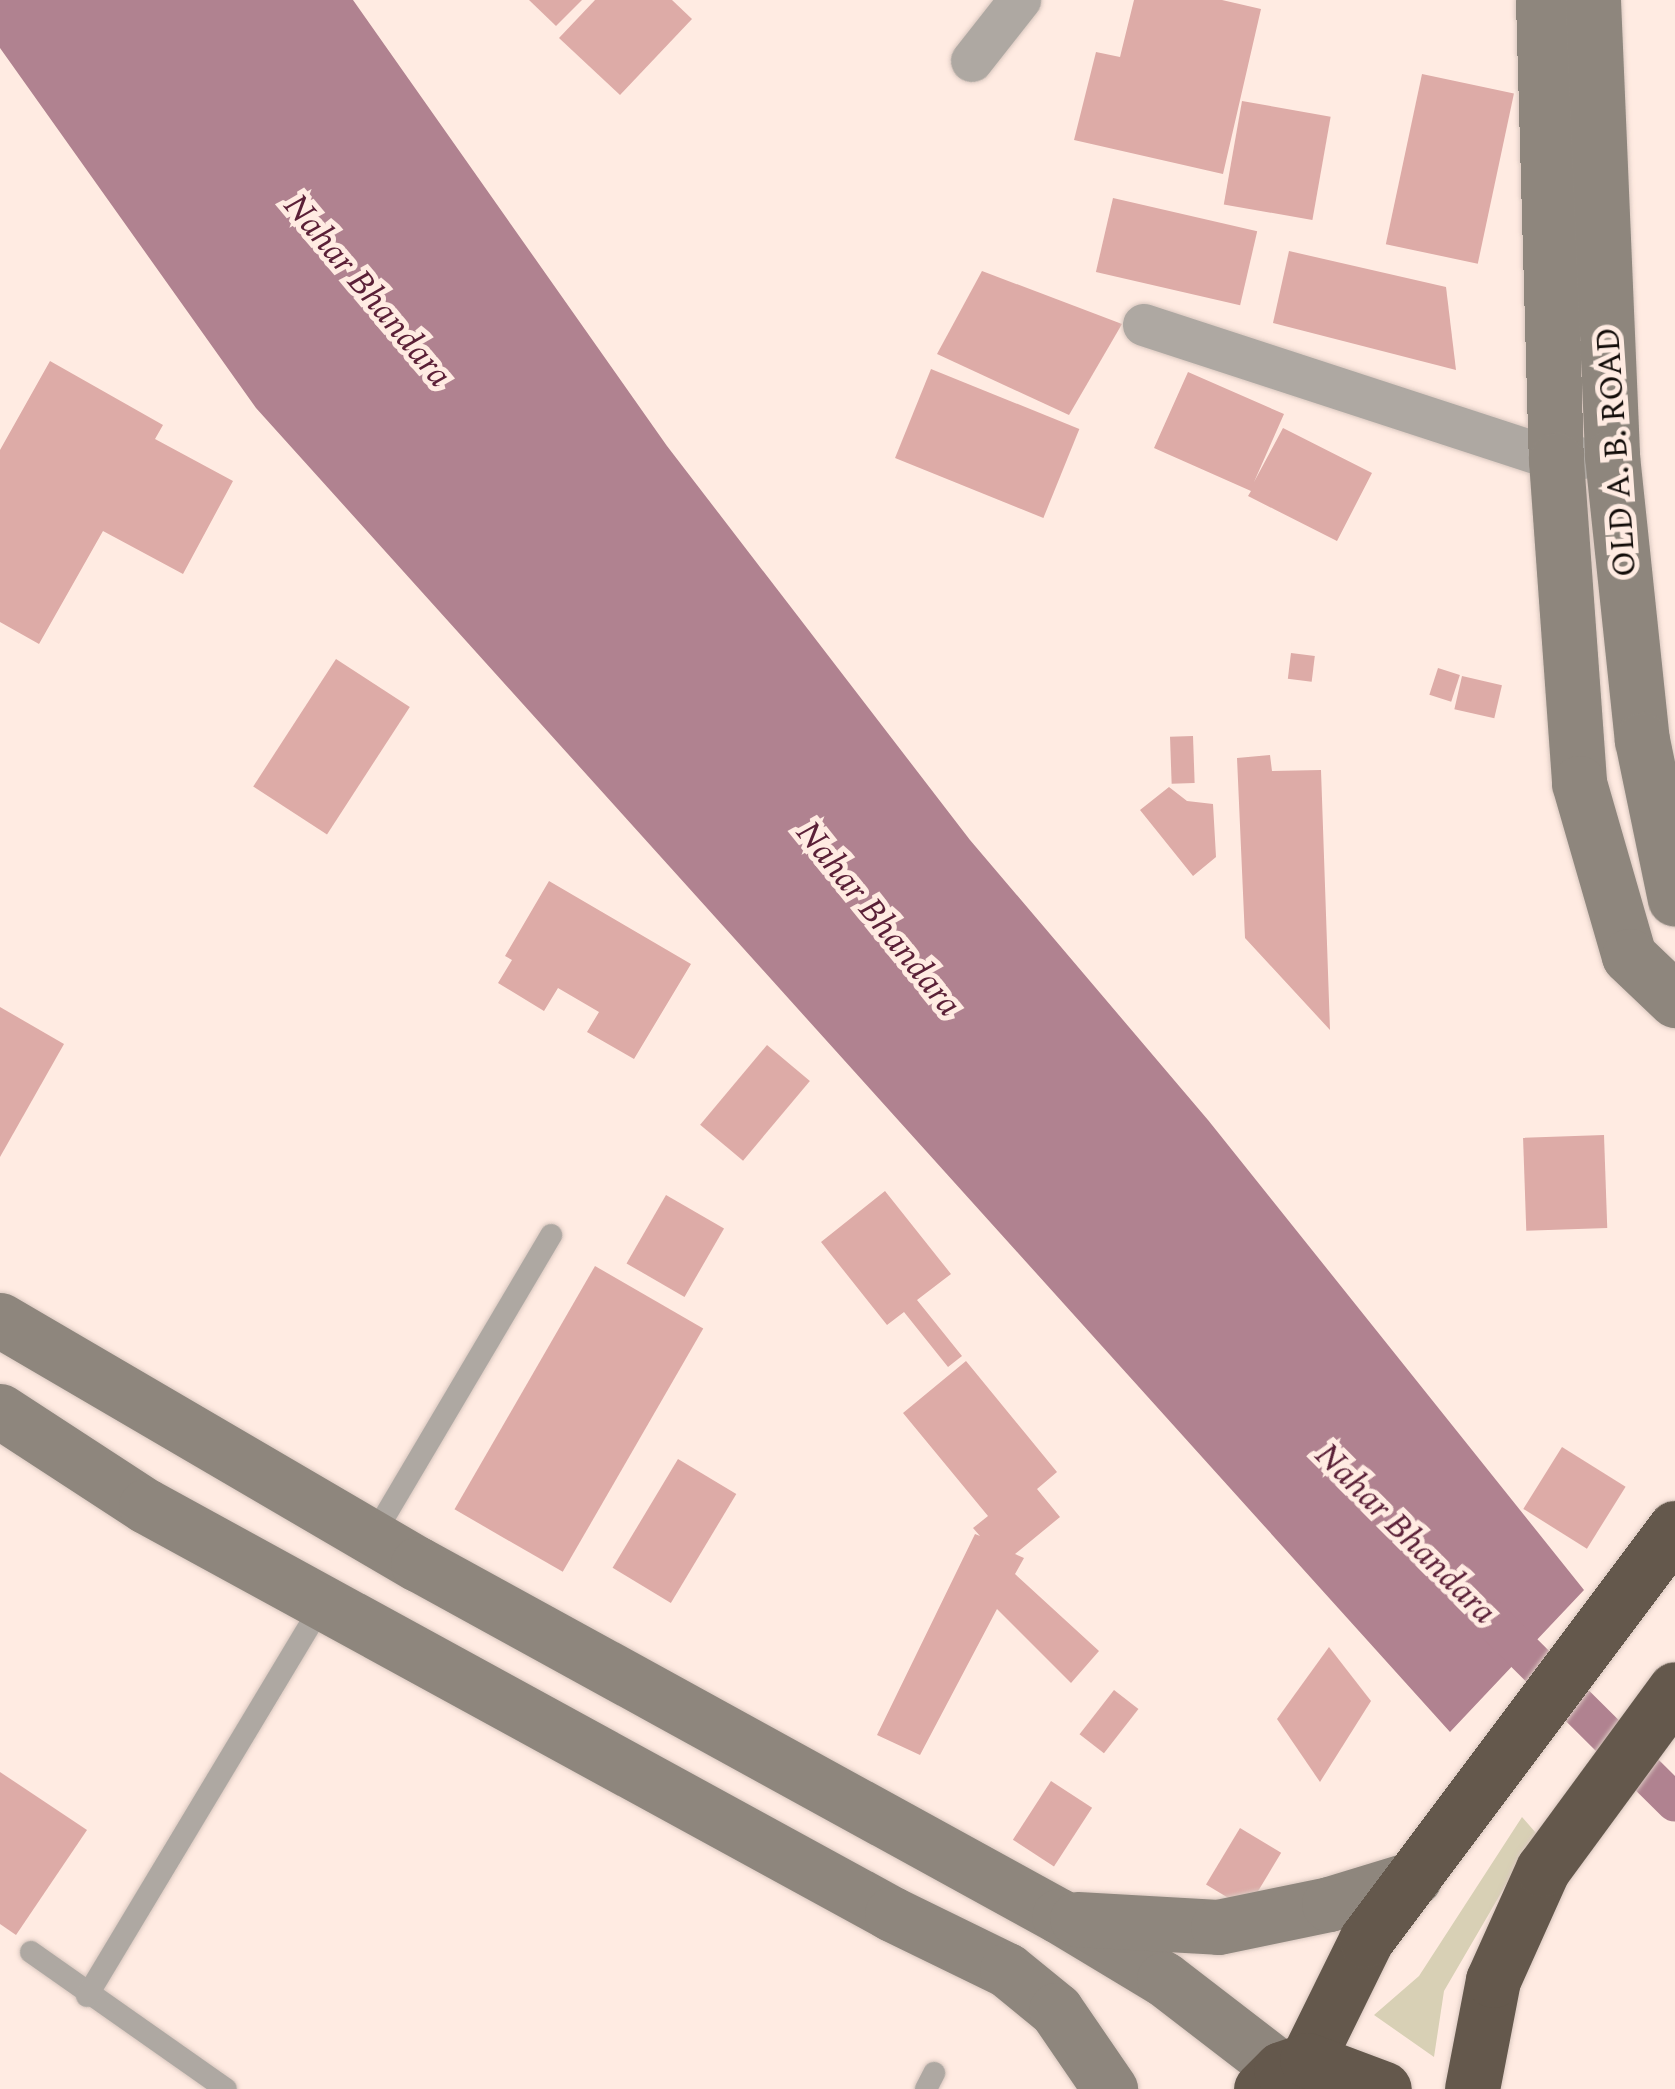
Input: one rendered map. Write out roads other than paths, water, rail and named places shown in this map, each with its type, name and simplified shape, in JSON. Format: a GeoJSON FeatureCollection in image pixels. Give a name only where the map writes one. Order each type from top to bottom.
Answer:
{"type":"FeatureCollection","features":[{"type":"Feature","properties":{"kind":"highway"},"geometry":{"type":"LineString","coordinates":[[1283,2073],[1366,1940],[1675,1528]]}},
{"type":"Feature","properties":{"kind":"highway"},"geometry":{"type":"LineString","coordinates":[[1472,2089],[1494,1980],[1543,1869],[1674,1690]]}},
{"type":"Feature","properties":{"kind":"highway"},"geometry":{"type":"LineString","coordinates":[[1283,2073],[1355,2073],[1384,2089]]}},
{"type":"Feature","properties":{"kind":"main road","name":"OLD A. B. ROAD"},"geometry":{"type":"LineString","coordinates":[[1572,1],[1612,456],[1642,740],[1675,900]]}},
{"type":"Feature","properties":{"kind":"main road"},"geometry":{"type":"LineString","coordinates":[[1572,1],[1556,460],[1579,784],[1630,956],[1675,1000]]}},
{"type":"Feature","properties":{"kind":"main road"},"geometry":{"type":"LineString","coordinates":[[0,1320],[372,1538],[1059,1916],[1164,1979],[1283,2073]]}},
{"type":"Feature","properties":{"kind":"main road"},"geometry":{"type":"LineString","coordinates":[[0,1411],[146,1506],[892,1914],[1007,1970],[1056,2010],[1110,2089]]}},
{"type":"Feature","properties":{"kind":"main road"},"geometry":{"type":"LineString","coordinates":[[1059,1916],[1218,1927],[1329,1904],[1414,1878]]}},
{"type":"Feature","properties":{"kind":"street"},"geometry":{"type":"LineString","coordinates":[[972,61],[1020,0]]}},
{"type":"Feature","properties":{"kind":"street"},"geometry":{"type":"LineString","coordinates":[[1144,325],[1556,460],[1612,456]]}},
{"type":"Feature","properties":{"kind":"lane"},"geometry":{"type":"LineString","coordinates":[[372,1538],[552,1235]]}},
{"type":"Feature","properties":{"kind":"lane"},"geometry":{"type":"LineString","coordinates":[[88,1996],[323,1603]]}},
{"type":"Feature","properties":{"kind":"lane"},"geometry":{"type":"LineString","coordinates":[[31,1952],[88,1996],[226,2089]]}},
{"type":"Feature","properties":{"kind":"water"},"geometry":{"type":"Polygon","coordinates":[[[0,0],[353,0],[667,446],[970,840],[1208,1120],[1584,1590],[1450,1732],[256,408],[0,48],[0,0]]]}},
{"type":"Feature","properties":{"kind":"waterway","name":"Nahar Bhandara"},"geometry":{"type":"LineString","coordinates":[[1489,1618],[1675,1803]]}}]}
